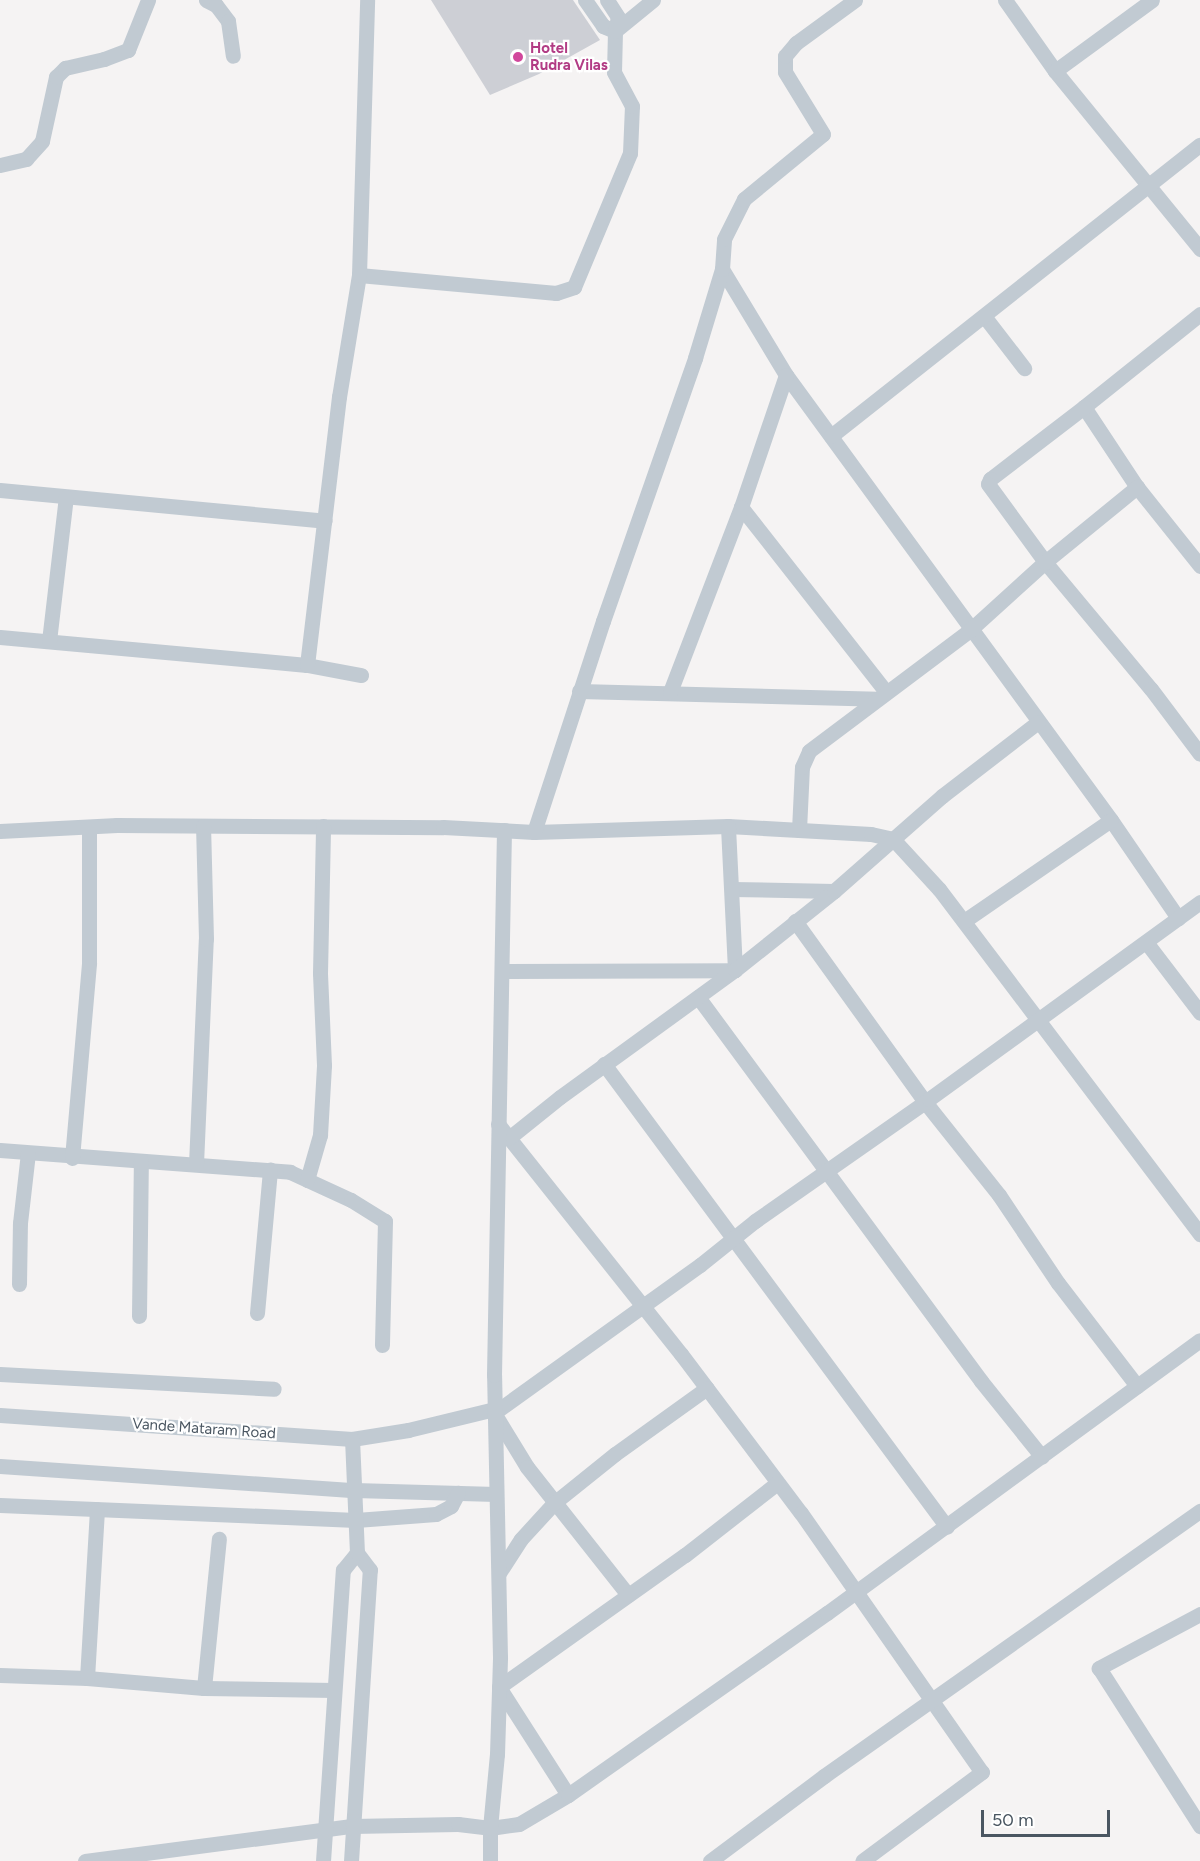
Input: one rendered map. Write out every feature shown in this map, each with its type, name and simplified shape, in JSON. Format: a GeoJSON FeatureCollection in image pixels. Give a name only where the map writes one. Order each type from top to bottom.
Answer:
{"type":"FeatureCollection","features":[{"type":"Feature","properties":{"kind":"street"},"geometry":{"type":"LineString","coordinates":[[0,165],[26,159],[42,141],[56,77],[65,68],[104,59],[128,50],[148,0]]}},
{"type":"Feature","properties":{"kind":"street"},"geometry":{"type":"LineString","coordinates":[[206,0],[216,5],[228,21],[233,56]]}},
{"type":"Feature","properties":{"kind":"street"},"geometry":{"type":"LineString","coordinates":[[307,665],[339,397],[359,275],[368,0]]}},
{"type":"Feature","properties":{"kind":"street"},"geometry":{"type":"LineString","coordinates":[[585,0],[603,26],[615,31]]}},
{"type":"Feature","properties":{"kind":"street"},"geometry":{"type":"LineString","coordinates":[[359,275],[556,293],[574,287],[630,153],[632,106],[614,72],[615,31],[618,17],[607,0]]}},
{"type":"Feature","properties":{"kind":"street"},"geometry":{"type":"LineString","coordinates":[[615,31],[653,0]]}},
{"type":"Feature","properties":{"kind":"street"},"geometry":{"type":"LineString","coordinates":[[534,832],[579,691],[695,358],[722,269],[724,238],[744,199],[823,134],[785,72],[785,56],[796,43],[855,0]]}},
{"type":"Feature","properties":{"kind":"street"},"geometry":{"type":"LineString","coordinates":[[1005,0],[1055,70],[1200,249]]}},
{"type":"Feature","properties":{"kind":"street"},"geometry":{"type":"LineString","coordinates":[[1055,70],[1152,0]]}},
{"type":"Feature","properties":{"kind":"street"},"geometry":{"type":"LineString","coordinates":[[831,436],[1200,145]]}},
{"type":"Feature","properties":{"kind":"street"},"geometry":{"type":"LineString","coordinates":[[722,269],[786,375],[970,630],[1112,820],[1179,918]]}},
{"type":"Feature","properties":{"kind":"street"},"geometry":{"type":"LineString","coordinates":[[1200,314],[990,479],[988,484],[1045,562],[1151,689],[1200,754]]}},
{"type":"Feature","properties":{"kind":"street"},"geometry":{"type":"LineString","coordinates":[[984,316],[1024,368]]}},
{"type":"Feature","properties":{"kind":"street"},"geometry":{"type":"LineString","coordinates":[[670,692],[741,507],[786,375]]}},
{"type":"Feature","properties":{"kind":"street"},"geometry":{"type":"LineString","coordinates":[[1084,407],[1137,487],[1200,566]]}},
{"type":"Feature","properties":{"kind":"street"},"geometry":{"type":"LineString","coordinates":[[799,830],[802,767],[809,751],[970,630],[1045,562],[1137,487]]}},
{"type":"Feature","properties":{"kind":"street"},"geometry":{"type":"LineString","coordinates":[[0,490],[324,521]]}},
{"type":"Feature","properties":{"kind":"street"},"geometry":{"type":"LineString","coordinates":[[49,641],[66,497]]}},
{"type":"Feature","properties":{"kind":"street"},"geometry":{"type":"LineString","coordinates":[[741,507],[882,695]]}},
{"type":"Feature","properties":{"kind":"street"},"geometry":{"type":"LineString","coordinates":[[0,638],[307,665],[361,675]]}},
{"type":"Feature","properties":{"kind":"street"},"geometry":{"type":"LineString","coordinates":[[579,691],[882,695]]}},
{"type":"Feature","properties":{"kind":"street"},"geometry":{"type":"LineString","coordinates":[[510,1138],[604,1064],[735,970],[834,891],[942,796],[1038,722]]}},
{"type":"Feature","properties":{"kind":"street"},"geometry":{"type":"LineString","coordinates":[[964,921],[1112,820]]}},
{"type":"Feature","properties":{"kind":"street"},"geometry":{"type":"LineString","coordinates":[[196,1164],[206,939],[203,826]]}},
{"type":"Feature","properties":{"kind":"street"},"geometry":{"type":"LineString","coordinates":[[307,1180],[320,1135],[324,1065],[320,973],[323,826]]}},
{"type":"Feature","properties":{"kind":"street"},"geometry":{"type":"LineString","coordinates":[[0,831],[89,827],[323,826],[534,832],[728,826],[871,834],[893,839],[939,889],[964,921],[1200,1234]]}},
{"type":"Feature","properties":{"kind":"street"},"geometry":{"type":"LineString","coordinates":[[728,826],[735,970]]}},
{"type":"Feature","properties":{"kind":"street"},"geometry":{"type":"LineString","coordinates":[[72,1158],[89,963],[89,827]]}},
{"type":"Feature","properties":{"kind":"street"},"geometry":{"type":"LineString","coordinates":[[490,1861],[490,1828],[498,1754],[499,1687],[499,1573],[494,1411],[504,830]]}},
{"type":"Feature","properties":{"kind":"street"},"geometry":{"type":"LineString","coordinates":[[732,889],[834,891]]}},
{"type":"Feature","properties":{"kind":"street"},"geometry":{"type":"LineString","coordinates":[[494,1411],[642,1307],[733,1238],[1200,902]]}},
{"type":"Feature","properties":{"kind":"street"},"geometry":{"type":"LineString","coordinates":[[795,921],[925,1102],[999,1195],[1058,1283],[1137,1386]]}},
{"type":"Feature","properties":{"kind":"street"},"geometry":{"type":"LineString","coordinates":[[1146,942],[1200,1013]]}},
{"type":"Feature","properties":{"kind":"street"},"geometry":{"type":"LineString","coordinates":[[502,971],[735,970]]}},
{"type":"Feature","properties":{"kind":"street"},"geometry":{"type":"LineString","coordinates":[[698,997],[981,1381],[1042,1457]]}},
{"type":"Feature","properties":{"kind":"street"},"geometry":{"type":"LineString","coordinates":[[604,1064],[947,1527]]}},
{"type":"Feature","properties":{"kind":"street"},"geometry":{"type":"LineString","coordinates":[[498,1125],[707,1388],[934,1700],[982,1772],[862,1861]]}},
{"type":"Feature","properties":{"kind":"street"},"geometry":{"type":"LineString","coordinates":[[0,1150],[72,1158],[196,1164],[290,1172],[351,1200],[385,1221],[382,1345]]}},
{"type":"Feature","properties":{"kind":"street"},"geometry":{"type":"LineString","coordinates":[[19,1284],[20,1223],[28,1153]]}},
{"type":"Feature","properties":{"kind":"street"},"geometry":{"type":"LineString","coordinates":[[139,1316],[141,1161]]}},
{"type":"Feature","properties":{"kind":"street"},"geometry":{"type":"LineString","coordinates":[[257,1313],[270,1170]]}},
{"type":"Feature","properties":{"kind":"street"},"geometry":{"type":"LineString","coordinates":[[85,1861],[352,1826],[458,1824],[490,1828],[519,1824],[568,1795],[856,1592],[1200,1340]]}},
{"type":"Feature","properties":{"kind":"street"},"geometry":{"type":"LineString","coordinates":[[0,1374],[274,1389]]}},
{"type":"Feature","properties":{"kind":"street"},"geometry":{"type":"LineString","coordinates":[[499,1573],[521,1539],[554,1503],[615,1454],[707,1388]]}},
{"type":"Feature","properties":{"kind":"street"},"geometry":{"type":"LineString","coordinates":[[494,1411],[527,1467],[628,1595]]}},
{"type":"Feature","properties":{"kind":"street","name":"Vande Mataram Road"},"geometry":{"type":"LineString","coordinates":[[0,1415],[352,1439],[408,1430],[494,1411]]}},
{"type":"Feature","properties":{"kind":"street"},"geometry":{"type":"LineString","coordinates":[[351,1861],[370,1570],[357,1553],[352,1439]]}},
{"type":"Feature","properties":{"kind":"street"},"geometry":{"type":"LineString","coordinates":[[0,1466],[354,1490],[496,1494]]}},
{"type":"Feature","properties":{"kind":"street"},"geometry":{"type":"LineString","coordinates":[[499,1687],[628,1595],[777,1483]]}},
{"type":"Feature","properties":{"kind":"street"},"geometry":{"type":"LineString","coordinates":[[0,1505],[356,1520],[436,1514],[451,1506],[458,1493]]}},
{"type":"Feature","properties":{"kind":"street"},"geometry":{"type":"LineString","coordinates":[[87,1678],[97,1509]]}},
{"type":"Feature","properties":{"kind":"street"},"geometry":{"type":"LineString","coordinates":[[710,1861],[824,1776],[1200,1511]]}},
{"type":"Feature","properties":{"kind":"street"},"geometry":{"type":"LineString","coordinates":[[204,1688],[219,1539]]}},
{"type":"Feature","properties":{"kind":"street"},"geometry":{"type":"LineString","coordinates":[[323,1861],[323,1830],[343,1570],[357,1553]]}},
{"type":"Feature","properties":{"kind":"street"},"geometry":{"type":"LineString","coordinates":[[1200,1614],[1099,1668],[1200,1826]]}},
{"type":"Feature","properties":{"kind":"street"},"geometry":{"type":"LineString","coordinates":[[0,1675],[87,1678],[204,1688],[334,1690]]}},
{"type":"Feature","properties":{"kind":"street"},"geometry":{"type":"LineString","coordinates":[[499,1687],[568,1795]]}},
{"type":"Feature","properties":{"kind":"building","name":"Hotel Rudra Vilas"},"geometry":{"type":"Polygon","coordinates":[[[431,0],[573,0],[600,40],[539,74],[490,95],[431,0]]]}},
{"type":"Feature","properties":{"kind":"place","name":"Hotel Rudra Vilas"},"geometry":{"type":"Point","coordinates":[518,57]}}]}
